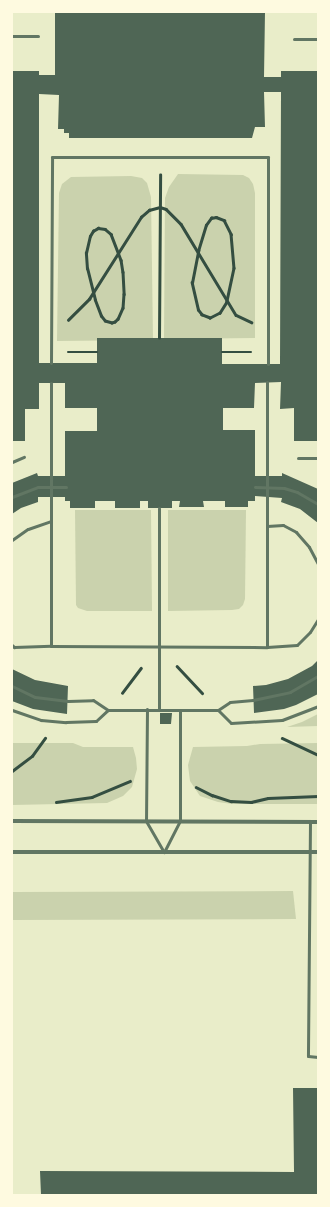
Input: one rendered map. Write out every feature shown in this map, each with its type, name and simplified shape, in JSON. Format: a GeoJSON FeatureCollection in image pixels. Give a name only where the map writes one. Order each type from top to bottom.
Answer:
{"type":"FeatureCollection","features":[{"type":"Feature","properties":{"kind":"street"},"geometry":{"type":"LineString","coordinates":[[12,821],[318,822]]}},
{"type":"Feature","properties":{"kind":"street"},"geometry":{"type":"LineString","coordinates":[[12,852],[318,852]]}},
{"type":"Feature","properties":{"kind":"lane"},"geometry":{"type":"LineString","coordinates":[[12,36],[38,36]]}},
{"type":"Feature","properties":{"kind":"lane"},"geometry":{"type":"LineString","coordinates":[[294,39],[318,39]]}},
{"type":"Feature","properties":{"kind":"lane"},"geometry":{"type":"LineString","coordinates":[[51,363],[52,157],[268,157],[268,364]]}},
{"type":"Feature","properties":{"kind":"lane"},"geometry":{"type":"LineString","coordinates":[[267,382],[267,647]]}},
{"type":"Feature","properties":{"kind":"lane"},"geometry":{"type":"LineString","coordinates":[[50,646],[51,383]]}},
{"type":"Feature","properties":{"kind":"lane"},"geometry":{"type":"LineString","coordinates":[[12,462],[24,457]]}},
{"type":"Feature","properties":{"kind":"lane"},"geometry":{"type":"LineString","coordinates":[[298,458],[318,458]]}},
{"type":"Feature","properties":{"kind":"lane"},"geometry":{"type":"LineString","coordinates":[[12,497],[38,487],[66,487]]}},
{"type":"Feature","properties":{"kind":"lane"},"geometry":{"type":"LineString","coordinates":[[255,487],[284,488],[297,492],[318,504]]}},
{"type":"Feature","properties":{"kind":"lane"},"geometry":{"type":"LineString","coordinates":[[159,508],[159,710]]}},
{"type":"Feature","properties":{"kind":"lane"},"geometry":{"type":"LineString","coordinates":[[12,540],[28,529],[51,522]]}},
{"type":"Feature","properties":{"kind":"lane"},"geometry":{"type":"LineString","coordinates":[[267,526],[283,525],[296,532],[309,547],[318,564]]}},
{"type":"Feature","properties":{"kind":"lane"},"geometry":{"type":"LineString","coordinates":[[12,645],[14,647],[267,647],[297,645],[310,632],[318,618]]}},
{"type":"Feature","properties":{"kind":"lane"},"geometry":{"type":"LineString","coordinates":[[12,686],[35,697],[68,701],[93,700],[108,710],[218,710],[230,702],[254,700],[290,692],[318,676]]}},
{"type":"Feature","properties":{"kind":"lane"},"geometry":{"type":"LineString","coordinates":[[218,710],[231,723],[282,720],[318,706]]}},
{"type":"Feature","properties":{"kind":"lane"},"geometry":{"type":"LineString","coordinates":[[12,710],[40,720],[66,722],[96,721],[108,710]]}},
{"type":"Feature","properties":{"kind":"lane"},"geometry":{"type":"LineString","coordinates":[[146,710],[146,821],[164,852]]}},
{"type":"Feature","properties":{"kind":"lane"},"geometry":{"type":"LineString","coordinates":[[164,852],[180,821],[180,710]]}},
{"type":"Feature","properties":{"kind":"lane"},"geometry":{"type":"LineString","coordinates":[[310,822],[308,1056],[318,1057]]}},
{"type":"Feature","properties":{"kind":"path"},"geometry":{"type":"LineString","coordinates":[[159,338],[160,157]]}},
{"type":"Feature","properties":{"kind":"path"},"geometry":{"type":"LineString","coordinates":[[51,327],[65,322],[73,317],[93,293],[141,217],[149,210],[160,206],[173,215],[198,251],[236,315],[268,328]]}},
{"type":"Feature","properties":{"kind":"path"},"geometry":{"type":"LineString","coordinates":[[220,217],[228,226],[233,243],[234,268],[227,302],[220,313],[214,318],[205,317],[198,310],[192,283],[198,251],[206,225],[211,218],[220,217]]}},
{"type":"Feature","properties":{"kind":"path"},"geometry":{"type":"LineString","coordinates":[[98,228],[104,229],[111,234],[118,252],[123,272],[123,308],[115,322],[108,322],[101,316],[93,293],[86,262],[86,253],[93,231],[98,228]]}},
{"type":"Feature","properties":{"kind":"path"},"geometry":{"type":"LineString","coordinates":[[51,352],[97,352]]}},
{"type":"Feature","properties":{"kind":"path"},"geometry":{"type":"LineString","coordinates":[[222,352],[267,352]]}},
{"type":"Feature","properties":{"kind":"path"},"geometry":{"type":"LineString","coordinates":[[12,771],[32,756],[47,736]]}},
{"type":"Feature","properties":{"kind":"path"},"geometry":{"type":"LineString","coordinates":[[278,736],[318,755]]}},
{"type":"Feature","properties":{"kind":"green space"},"geometry":{"type":"Polygon","coordinates":[[[178,174],[243,175],[249,178],[253,184],[255,193],[255,338],[164,339],[165,198],[169,187],[178,174]]]}},
{"type":"Feature","properties":{"kind":"green space"},"geometry":{"type":"Polygon","coordinates":[[[131,176],[142,178],[147,183],[151,197],[153,340],[57,341],[59,193],[62,184],[71,177],[131,176]]]}},
{"type":"Feature","properties":{"kind":"green space"},"geometry":{"type":"Polygon","coordinates":[[[75,510],[151,510],[152,611],[87,611],[78,608],[76,605],[75,510]]]}},
{"type":"Feature","properties":{"kind":"green space"},"geometry":{"type":"Polygon","coordinates":[[[168,510],[246,510],[245,599],[243,605],[239,609],[168,611],[168,510]]]}},
{"type":"Feature","properties":{"kind":"green space"},"geometry":{"type":"Polygon","coordinates":[[[318,714],[318,726],[287,727],[302,722],[318,714]]]}},
{"type":"Feature","properties":{"kind":"green space"},"geometry":{"type":"Polygon","coordinates":[[[12,743],[73,743],[83,747],[133,747],[137,769],[132,787],[123,796],[107,803],[12,805],[12,743]]]}},
{"type":"Feature","properties":{"kind":"green space"},"geometry":{"type":"Polygon","coordinates":[[[318,743],[318,804],[232,804],[218,802],[200,796],[190,781],[188,765],[193,747],[318,743]]]}},
{"type":"Feature","properties":{"kind":"green space"},"geometry":{"type":"Polygon","coordinates":[[[293,891],[296,919],[12,920],[12,892],[293,891]]]}},
{"type":"Feature","properties":{"kind":"building"},"geometry":{"type":"Polygon","coordinates":[[[55,12],[265,12],[264,77],[281,77],[281,71],[318,71],[318,441],[294,441],[294,408],[280,409],[281,382],[255,383],[254,408],[223,408],[223,430],[255,430],[255,476],[282,476],[282,473],[318,489],[318,523],[300,509],[281,502],[282,498],[255,496],[255,501],[248,501],[248,507],[225,507],[225,501],[203,501],[204,507],[179,507],[180,501],[172,501],[172,508],[148,508],[148,501],[140,501],[140,508],[115,508],[115,501],[95,501],[95,508],[70,508],[70,501],[65,501],[65,497],[38,497],[38,502],[21,508],[12,514],[12,483],[37,473],[38,476],[65,476],[65,431],[97,431],[97,408],[65,408],[65,383],[39,383],[39,409],[25,409],[25,441],[12,441],[12,71],[39,71],[39,75],[55,75],[55,12]],[[264,92],[265,127],[255,127],[252,138],[69,138],[69,133],[64,133],[64,129],[58,129],[59,95],[39,94],[39,363],[97,363],[97,338],[222,338],[222,364],[280,364],[281,92],[264,92]]]}},
{"type":"Feature","properties":{"kind":"building"},"geometry":{"type":"Polygon","coordinates":[[[318,660],[318,694],[284,709],[254,713],[253,686],[266,685],[288,679],[312,666],[318,660]]]}},
{"type":"Feature","properties":{"kind":"building"},"geometry":{"type":"Polygon","coordinates":[[[12,669],[35,680],[68,686],[67,714],[33,709],[12,701],[12,669]]]}},
{"type":"Feature","properties":{"kind":"building"},"geometry":{"type":"Polygon","coordinates":[[[160,713],[172,713],[171,724],[160,724],[160,713]]]}},
{"type":"Feature","properties":{"kind":"building"},"geometry":{"type":"Polygon","coordinates":[[[293,1088],[318,1088],[318,1195],[41,1195],[40,1171],[294,1172],[293,1088]]]}}]}
